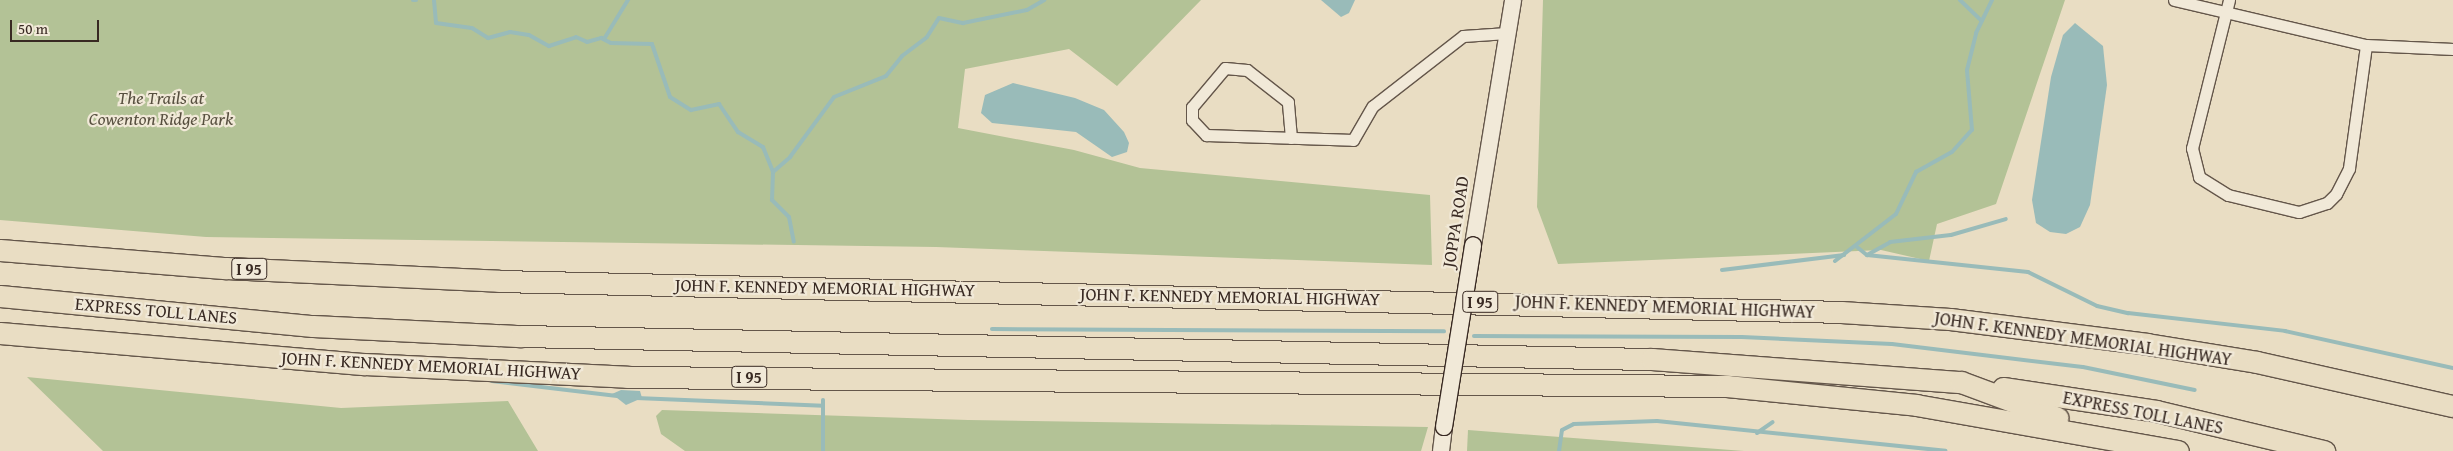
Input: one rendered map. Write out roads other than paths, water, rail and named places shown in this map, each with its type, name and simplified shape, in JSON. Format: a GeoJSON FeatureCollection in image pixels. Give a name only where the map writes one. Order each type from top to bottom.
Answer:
{"type":"FeatureCollection","features":[{"type":"Feature","properties":{"kind":"highway","name":"JOHN F. KENNEDY MEMORIAL HIGHWAY"},"geometry":{"type":"LineString","coordinates":[[0,250],[226,268],[499,280],[1851,312],[1950,319],[2147,344],[2256,362],[2453,406]]}},
{"type":"Feature","properties":{"kind":"highway","name":"EXPRESS TOLL LANES"},"geometry":{"type":"LineString","coordinates":[[0,296],[313,326],[530,336],[1652,359],[1961,382],[2156,411],[2324,451]]}},
{"type":"Feature","properties":{"kind":"highway","name":"JOHN F. KENNEDY MEMORIAL HIGHWAY"},"geometry":{"type":"LineString","coordinates":[[0,334],[365,364],[626,377],[1727,386],[1916,405],[2178,451]]}},
{"type":"Feature","properties":{"kind":"highway"},"geometry":{"type":"LineString","coordinates":[[1961,382],[2112,438]]}},
{"type":"Feature","properties":{"kind":"street","name":"JOPPA ROAD"},"geometry":{"type":"LineString","coordinates":[[1441,451],[1512,0]]}},
{"type":"Feature","properties":{"kind":"street"},"geometry":{"type":"LineString","coordinates":[[2174,0],[2366,44],[2453,49]]}},
{"type":"Feature","properties":{"kind":"street"},"geometry":{"type":"LineString","coordinates":[[2229,0],[2193,134],[2193,163],[2210,187],[2246,199],[2299,212],[2327,203],[2336,194],[2349,168],[2366,44]]}},
{"type":"Feature","properties":{"kind":"street"},"geometry":{"type":"LineString","coordinates":[[1291,138],[1288,102],[1247,70],[1225,68],[1192,107],[1192,120],[1206,135],[1291,138],[1352,140],[1373,106],[1463,36],[1507,33]]}},
{"type":"Feature","properties":{"kind":"water"},"geometry":{"type":"Polygon","coordinates":[[[1321,0],[1355,0],[1349,13],[1341,17],[1321,0]]]}},
{"type":"Feature","properties":{"kind":"water"},"geometry":{"type":"Polygon","coordinates":[[[2075,23],[2103,46],[2107,85],[2090,205],[2080,227],[2066,234],[2050,232],[2036,223],[2032,200],[2051,77],[2063,35],[2075,23]]]}},
{"type":"Feature","properties":{"kind":"water"},"geometry":{"type":"Polygon","coordinates":[[[1013,83],[1075,98],[1104,110],[1124,132],[1129,143],[1127,152],[1112,157],[1076,132],[992,123],[981,113],[985,95],[1013,83]]]}},
{"type":"Feature","properties":{"kind":"water"},"geometry":{"type":"Polygon","coordinates":[[[621,390],[640,391],[642,398],[626,405],[612,394],[621,390]]]}},
{"type":"Feature","properties":{"kind":"waterway"},"geometry":{"type":"LineString","coordinates":[[434,0],[436,23],[472,28],[488,38],[510,32],[529,35],[549,46],[576,37],[587,42],[601,38],[611,43],[652,44],[670,97],[691,110],[719,104],[738,132],[763,147],[773,172],[772,200],[789,217],[794,242]]}},
{"type":"Feature","properties":{"kind":"waterway"},"geometry":{"type":"LineString","coordinates":[[604,39],[628,0]]}},
{"type":"Feature","properties":{"kind":"waterway"},"geometry":{"type":"LineString","coordinates":[[773,172],[790,157],[834,97],[886,76],[902,56],[927,37],[939,18],[963,23],[1027,10],[1044,0]]}},
{"type":"Feature","properties":{"kind":"waterway"},"geometry":{"type":"LineString","coordinates":[[1960,0],[1982,21]]}},
{"type":"Feature","properties":{"kind":"waterway"},"geometry":{"type":"LineString","coordinates":[[1835,261],[1896,214],[1916,172],[1952,152],[1972,130],[1967,70],[1976,33],[1992,0]]}},
{"type":"Feature","properties":{"kind":"waterway"},"geometry":{"type":"LineString","coordinates":[[1867,255],[1890,242],[1951,235],[2006,219]]}},
{"type":"Feature","properties":{"kind":"waterway"},"geometry":{"type":"LineString","coordinates":[[1857,247],[1867,255],[2028,272],[2097,306],[2128,313],[2285,331],[2453,368]]}},
{"type":"Feature","properties":{"kind":"waterway"},"geometry":{"type":"LineString","coordinates":[[1722,270],[1844,255]]}},
{"type":"Feature","properties":{"kind":"waterway"},"geometry":{"type":"LineString","coordinates":[[992,329],[1444,331]]}},
{"type":"Feature","properties":{"kind":"waterway"},"geometry":{"type":"LineString","coordinates":[[1474,336],[1742,337],[1892,344],[2083,367],[2195,390]]}},
{"type":"Feature","properties":{"kind":"waterway"},"geometry":{"type":"LineString","coordinates":[[492,381],[617,396]]}},
{"type":"Feature","properties":{"kind":"waterway"},"geometry":{"type":"LineString","coordinates":[[636,398],[823,406]]}},
{"type":"Feature","properties":{"kind":"waterway"},"geometry":{"type":"LineString","coordinates":[[823,400],[823,451]]}},
{"type":"Feature","properties":{"kind":"waterway"},"geometry":{"type":"LineString","coordinates":[[1559,451],[1562,430],[1574,424],[1657,421],[1945,451]]}},
{"type":"Feature","properties":{"kind":"waterway"},"geometry":{"type":"LineString","coordinates":[[1757,433],[1773,422]]}},
{"type":"Feature","properties":{"kind":"park label","name":"The Trails at Cowenton Ridge Park"},"geometry":{"type":"Point","coordinates":[161,109]}}]}
